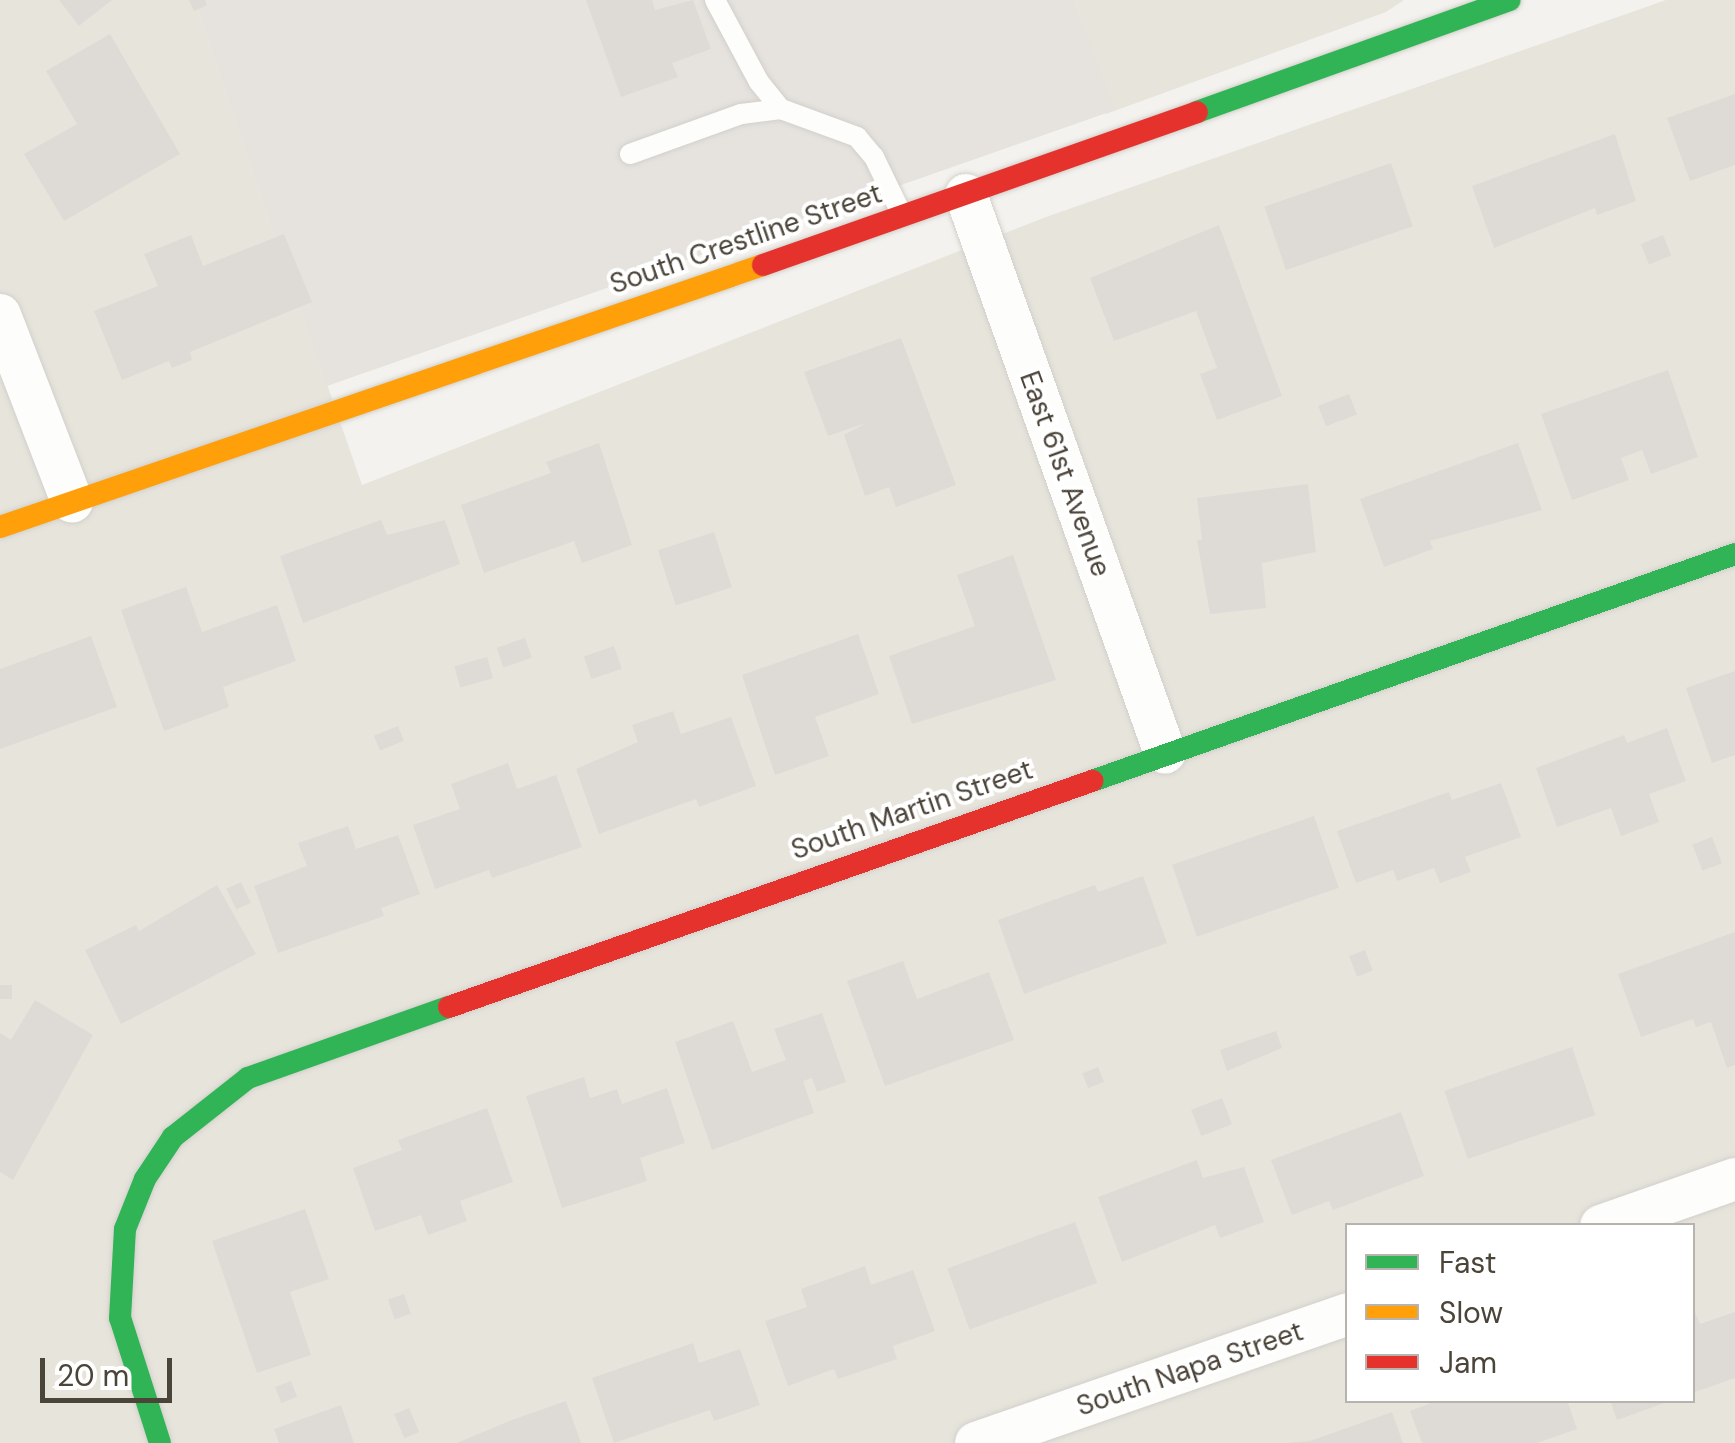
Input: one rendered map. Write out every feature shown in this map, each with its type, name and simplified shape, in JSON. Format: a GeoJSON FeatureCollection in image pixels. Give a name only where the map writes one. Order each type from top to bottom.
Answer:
{"type":"FeatureCollection","features":[{"type":"Feature","properties":{"kind":"street","name":"South Crestline Street"},"geometry":{"type":"LineString","coordinates":[[0,527],[966,195],[1510,0]]}},
{"type":"Feature","properties":{"kind":"street","name":"East 61st Avenue"},"geometry":{"type":"LineString","coordinates":[[966,195],[1164,753]]}},
{"type":"Feature","properties":{"kind":"street"},"geometry":{"type":"LineString","coordinates":[[0,315],[72,502]]}},
{"type":"Feature","properties":{"kind":"street","name":"South Martin Street"},"geometry":{"type":"LineString","coordinates":[[160,1443],[120,1318],[125,1229],[144,1179],[207,1104],[248,1078],[1735,554]]}},
{"type":"Feature","properties":{"kind":"street"},"geometry":{"type":"LineString","coordinates":[[1610,1223],[1735,1179]]}},
{"type":"Feature","properties":{"kind":"street","name":"South Napa Street"},"geometry":{"type":"LineString","coordinates":[[976,1443],[1345,1315]]}},
{"type":"Feature","properties":{"kind":"lane"},"geometry":{"type":"LineString","coordinates":[[715,0],[749,66],[781,109]]}},
{"type":"Feature","properties":{"kind":"lane"},"geometry":{"type":"LineString","coordinates":[[630,154],[742,114],[781,109],[857,137],[874,157],[902,217]]}},
{"type":"Feature","properties":{"kind":"shaded area"},"geometry":{"type":"Polygon","coordinates":[[[0,0],[194,0],[362,485],[1046,217],[1666,0],[1735,0],[1735,1443],[0,1443],[0,0]]]}},
{"type":"Feature","properties":{"kind":"shaded area"},"geometry":{"type":"Polygon","coordinates":[[[194,0],[1074,0],[1115,110],[327,386],[194,0]]]}},
{"type":"Feature","properties":{"kind":"shaded area"},"geometry":{"type":"Polygon","coordinates":[[[1074,0],[1404,0],[1386,12],[1106,114],[1102,78],[1074,0]]]}},
{"type":"Feature","properties":{"kind":"shaded area"},"geometry":{"type":"Polygon","coordinates":[[[701,81],[717,127],[779,115],[788,137],[589,209],[610,113],[701,81]]]}},
{"type":"Feature","properties":{"kind":"building"},"geometry":{"type":"Polygon","coordinates":[[[59,0],[112,0],[79,26],[59,0]]]}},
{"type":"Feature","properties":{"kind":"building"},"geometry":{"type":"Polygon","coordinates":[[[189,0],[205,0],[207,5],[194,11],[189,0]]]}},
{"type":"Feature","properties":{"kind":"building"},"geometry":{"type":"Polygon","coordinates":[[[586,0],[652,0],[655,10],[693,0],[711,49],[672,63],[678,77],[621,97],[586,0]]]}},
{"type":"Feature","properties":{"kind":"building"},"geometry":{"type":"Polygon","coordinates":[[[110,34],[180,154],[64,221],[24,154],[77,124],[46,71],[110,34]]]}},
{"type":"Feature","properties":{"kind":"building"},"geometry":{"type":"Polygon","coordinates":[[[1735,94],[1735,165],[1690,181],[1667,118],[1735,94]]]}},
{"type":"Feature","properties":{"kind":"building"},"geometry":{"type":"Polygon","coordinates":[[[1615,134],[1636,201],[1597,215],[1595,208],[1494,248],[1472,186],[1615,134]]]}},
{"type":"Feature","properties":{"kind":"building"},"geometry":{"type":"Polygon","coordinates":[[[1391,163],[1413,226],[1286,270],[1264,207],[1391,163]]]}},
{"type":"Feature","properties":{"kind":"building"},"geometry":{"type":"Polygon","coordinates":[[[1219,225],[1282,396],[1217,420],[1200,374],[1217,368],[1196,311],[1114,341],[1090,278],[1219,225]]]}},
{"type":"Feature","properties":{"kind":"building"},"geometry":{"type":"Polygon","coordinates":[[[284,234],[312,302],[190,352],[192,360],[172,368],[169,361],[122,380],[94,311],[158,286],[144,254],[191,235],[203,266],[284,234]]]}},
{"type":"Feature","properties":{"kind":"building"},"geometry":{"type":"Polygon","coordinates":[[[1663,235],[1671,255],[1649,264],[1641,244],[1663,235]]]}},
{"type":"Feature","properties":{"kind":"building"},"geometry":{"type":"Polygon","coordinates":[[[901,338],[956,485],[896,507],[889,487],[865,496],[844,435],[866,423],[828,436],[804,372],[901,338]]]}},
{"type":"Feature","properties":{"kind":"building"},"geometry":{"type":"Polygon","coordinates":[[[1668,370],[1698,457],[1651,474],[1642,450],[1621,458],[1629,480],[1572,500],[1541,414],[1668,370]]]}},
{"type":"Feature","properties":{"kind":"building"},"geometry":{"type":"Polygon","coordinates":[[[1349,394],[1357,415],[1326,426],[1318,406],[1349,394]]]}},
{"type":"Feature","properties":{"kind":"building"},"geometry":{"type":"Polygon","coordinates":[[[599,443],[632,545],[582,563],[574,541],[484,573],[461,505],[551,473],[546,462],[599,443]]]}},
{"type":"Feature","properties":{"kind":"building"},"geometry":{"type":"Polygon","coordinates":[[[1518,443],[1542,510],[1430,541],[1433,549],[1384,567],[1360,499],[1518,443]]]}},
{"type":"Feature","properties":{"kind":"building"},"geometry":{"type":"Polygon","coordinates":[[[1308,484],[1316,552],[1262,563],[1266,608],[1210,614],[1197,540],[1202,540],[1197,498],[1308,484]]]}},
{"type":"Feature","properties":{"kind":"building"},"geometry":{"type":"Polygon","coordinates":[[[381,520],[387,535],[445,520],[460,564],[303,623],[280,556],[381,520]]]}},
{"type":"Feature","properties":{"kind":"building"},"geometry":{"type":"Polygon","coordinates":[[[714,532],[732,587],[676,605],[658,550],[714,532]]]}},
{"type":"Feature","properties":{"kind":"building"},"geometry":{"type":"Polygon","coordinates":[[[1013,555],[1056,680],[912,724],[889,656],[975,626],[957,575],[1013,555]]]}},
{"type":"Feature","properties":{"kind":"building"},"geometry":{"type":"Polygon","coordinates":[[[186,587],[202,632],[277,605],[296,661],[223,687],[229,707],[164,731],[121,610],[186,587]]]}},
{"type":"Feature","properties":{"kind":"building"},"geometry":{"type":"Polygon","coordinates":[[[858,634],[879,694],[815,717],[829,756],[775,775],[742,675],[858,634]]]}},
{"type":"Feature","properties":{"kind":"building"},"geometry":{"type":"Polygon","coordinates":[[[91,636],[117,707],[0,749],[0,669],[91,636]]]}},
{"type":"Feature","properties":{"kind":"building"},"geometry":{"type":"Polygon","coordinates":[[[525,638],[532,658],[503,668],[497,648],[525,638]]]}},
{"type":"Feature","properties":{"kind":"building"},"geometry":{"type":"Polygon","coordinates":[[[614,646],[622,669],[592,679],[584,656],[614,646]]]}},
{"type":"Feature","properties":{"kind":"building"},"geometry":{"type":"Polygon","coordinates":[[[487,657],[493,678],[460,688],[454,666],[487,657]]]}},
{"type":"Feature","properties":{"kind":"building"},"geometry":{"type":"Polygon","coordinates":[[[1735,671],[1735,755],[1712,763],[1686,688],[1735,671]]]}},
{"type":"Feature","properties":{"kind":"building"},"geometry":{"type":"Polygon","coordinates":[[[673,711],[681,734],[731,717],[756,786],[699,807],[696,799],[599,834],[576,769],[638,742],[632,725],[673,711]]]}},
{"type":"Feature","properties":{"kind":"building"},"geometry":{"type":"Polygon","coordinates":[[[398,726],[404,741],[380,751],[374,736],[398,726]]]}},
{"type":"Feature","properties":{"kind":"building"},"geometry":{"type":"Polygon","coordinates":[[[1667,728],[1686,781],[1649,794],[1659,822],[1621,836],[1611,808],[1557,827],[1536,768],[1624,735],[1627,743],[1667,728]]]}},
{"type":"Feature","properties":{"kind":"building"},"geometry":{"type":"Polygon","coordinates":[[[508,763],[517,789],[556,775],[582,847],[492,878],[489,870],[435,889],[413,825],[460,809],[451,784],[508,763]]]}},
{"type":"Feature","properties":{"kind":"building"},"geometry":{"type":"Polygon","coordinates":[[[1501,783],[1521,837],[1465,857],[1471,872],[1440,883],[1434,868],[1397,881],[1393,870],[1356,883],[1337,831],[1449,792],[1452,800],[1501,783]]]}},
{"type":"Feature","properties":{"kind":"building"},"geometry":{"type":"Polygon","coordinates":[[[1314,816],[1339,888],[1197,937],[1172,865],[1314,816]]]}},
{"type":"Feature","properties":{"kind":"building"},"geometry":{"type":"Polygon","coordinates":[[[348,826],[356,849],[398,835],[420,894],[381,908],[384,916],[278,953],[254,886],[307,866],[298,843],[348,826]]]}},
{"type":"Feature","properties":{"kind":"building"},"geometry":{"type":"Polygon","coordinates":[[[1712,837],[1722,863],[1702,871],[1692,845],[1712,837]]]}},
{"type":"Feature","properties":{"kind":"building"},"geometry":{"type":"Polygon","coordinates":[[[1143,876],[1167,943],[1024,994],[998,920],[1095,885],[1098,892],[1143,876]]]}},
{"type":"Feature","properties":{"kind":"building"},"geometry":{"type":"Polygon","coordinates":[[[241,882],[251,903],[236,910],[226,889],[241,882]]]}},
{"type":"Feature","properties":{"kind":"building"},"geometry":{"type":"Polygon","coordinates":[[[217,885],[256,954],[121,1024],[85,950],[136,925],[139,931],[217,885]]]}},
{"type":"Feature","properties":{"kind":"building"},"geometry":{"type":"Polygon","coordinates":[[[1735,932],[1735,1065],[1727,1068],[1711,1022],[1696,1027],[1693,1019],[1641,1037],[1618,974],[1735,932]]]}},
{"type":"Feature","properties":{"kind":"building"},"geometry":{"type":"Polygon","coordinates":[[[1365,950],[1373,971],[1357,977],[1349,956],[1365,950]]]}},
{"type":"Feature","properties":{"kind":"building"},"geometry":{"type":"Polygon","coordinates":[[[903,961],[917,999],[989,972],[1014,1040],[885,1086],[847,981],[903,961]]]}},
{"type":"Feature","properties":{"kind":"building"},"geometry":{"type":"Polygon","coordinates":[[[0,985],[12,985],[12,999],[0,999],[0,985]]]}},
{"type":"Feature","properties":{"kind":"building"},"geometry":{"type":"Polygon","coordinates":[[[35,1000],[93,1035],[13,1180],[0,1172],[0,1033],[11,1040],[35,1000]]]}},
{"type":"Feature","properties":{"kind":"building"},"geometry":{"type":"Polygon","coordinates":[[[822,1013],[846,1082],[817,1092],[812,1078],[803,1081],[814,1113],[712,1150],[675,1042],[733,1021],[752,1072],[786,1060],[774,1029],[822,1013]]]}},
{"type":"Feature","properties":{"kind":"building"},"geometry":{"type":"Polygon","coordinates":[[[1276,1031],[1282,1048],[1227,1071],[1220,1050],[1276,1031]]]}},
{"type":"Feature","properties":{"kind":"building"},"geometry":{"type":"Polygon","coordinates":[[[1572,1047],[1595,1115],[1468,1159],[1444,1091],[1572,1047]]]}},
{"type":"Feature","properties":{"kind":"building"},"geometry":{"type":"Polygon","coordinates":[[[1098,1067],[1104,1082],[1088,1088],[1082,1073],[1098,1067]]]}},
{"type":"Feature","properties":{"kind":"building"},"geometry":{"type":"Polygon","coordinates":[[[584,1077],[590,1098],[617,1089],[622,1104],[667,1088],[685,1143],[640,1158],[647,1181],[562,1208],[526,1096],[584,1077]]]}},
{"type":"Feature","properties":{"kind":"building"},"geometry":{"type":"Polygon","coordinates":[[[1222,1098],[1232,1124],[1201,1136],[1191,1110],[1222,1098]]]}},
{"type":"Feature","properties":{"kind":"building"},"geometry":{"type":"Polygon","coordinates":[[[487,1108],[513,1182],[460,1201],[467,1221],[428,1235],[421,1215],[375,1231],[353,1168],[402,1150],[398,1140],[487,1108]]]}},
{"type":"Feature","properties":{"kind":"building"},"geometry":{"type":"Polygon","coordinates":[[[1401,1112],[1424,1176],[1333,1210],[1329,1201],[1292,1215],[1271,1160],[1401,1112]]]}},
{"type":"Feature","properties":{"kind":"building"},"geometry":{"type":"Polygon","coordinates":[[[1197,1160],[1203,1178],[1244,1167],[1264,1222],[1220,1238],[1215,1225],[1122,1262],[1098,1197],[1197,1160]]]}},
{"type":"Feature","properties":{"kind":"building"},"geometry":{"type":"Polygon","coordinates":[[[305,1209],[329,1279],[290,1292],[311,1355],[257,1373],[212,1241],[305,1209]]]}},
{"type":"Feature","properties":{"kind":"building"},"geometry":{"type":"Polygon","coordinates":[[[1075,1222],[1097,1283],[969,1330],[947,1269],[1075,1222]]]}},
{"type":"Feature","properties":{"kind":"building"},"geometry":{"type":"Polygon","coordinates":[[[865,1266],[871,1285],[913,1270],[935,1331],[893,1346],[897,1359],[838,1379],[834,1369],[788,1386],[765,1321],[807,1307],[801,1289],[865,1266]]]}},
{"type":"Feature","properties":{"kind":"building"},"geometry":{"type":"Polygon","coordinates":[[[404,1294],[411,1314],[395,1319],[388,1300],[404,1294]]]}},
{"type":"Feature","properties":{"kind":"building"},"geometry":{"type":"Polygon","coordinates":[[[1695,1312],[1700,1324],[1735,1312],[1735,1378],[1695,1392],[1695,1312]]]}},
{"type":"Feature","properties":{"kind":"building"},"geometry":{"type":"Polygon","coordinates":[[[693,1343],[699,1363],[740,1349],[760,1405],[714,1421],[710,1410],[614,1443],[592,1378],[693,1343]]]}},
{"type":"Feature","properties":{"kind":"building"},"geometry":{"type":"Polygon","coordinates":[[[291,1381],[297,1397],[281,1403],[275,1387],[291,1381]]]}},
{"type":"Feature","properties":{"kind":"building"},"geometry":{"type":"Polygon","coordinates":[[[566,1401],[581,1443],[457,1443],[512,1420],[566,1401]]]}},
{"type":"Feature","properties":{"kind":"building"},"geometry":{"type":"Polygon","coordinates":[[[1431,1403],[1568,1403],[1577,1429],[1537,1443],[1422,1443],[1410,1411],[1431,1403]]]}},
{"type":"Feature","properties":{"kind":"building"},"geometry":{"type":"Polygon","coordinates":[[[1611,1403],[1664,1403],[1617,1420],[1611,1403]]]}},
{"type":"Feature","properties":{"kind":"building"},"geometry":{"type":"Polygon","coordinates":[[[341,1405],[354,1443],[279,1443],[274,1429],[341,1405]]]}},
{"type":"Feature","properties":{"kind":"building"},"geometry":{"type":"Polygon","coordinates":[[[409,1408],[419,1432],[404,1438],[394,1414],[409,1408]]]}},
{"type":"Feature","properties":{"kind":"building"},"geometry":{"type":"Polygon","coordinates":[[[1392,1412],[1403,1443],[1286,1443],[1310,1441],[1392,1412]]]}},
{"type":"Feature","properties":{"kind":"traffic: fast"},"geometry":{"type":"LineString","coordinates":[[1197,112],[1510,0]]}},
{"type":"Feature","properties":{"kind":"traffic: fast"},"geometry":{"type":"LineString","coordinates":[[1092,781],[1735,554]]}},
{"type":"Feature","properties":{"kind":"traffic: fast"},"geometry":{"type":"LineString","coordinates":[[160,1443],[120,1318],[125,1229],[145,1179],[173,1137],[248,1078],[449,1007]]}},
{"type":"Feature","properties":{"kind":"traffic: slow"},"geometry":{"type":"LineString","coordinates":[[0,527],[763,265]]}},
{"type":"Feature","properties":{"kind":"traffic: jam"},"geometry":{"type":"LineString","coordinates":[[763,265],[1197,112]]}},
{"type":"Feature","properties":{"kind":"traffic: jam"},"geometry":{"type":"LineString","coordinates":[[449,1007],[1092,781]]}}]}
